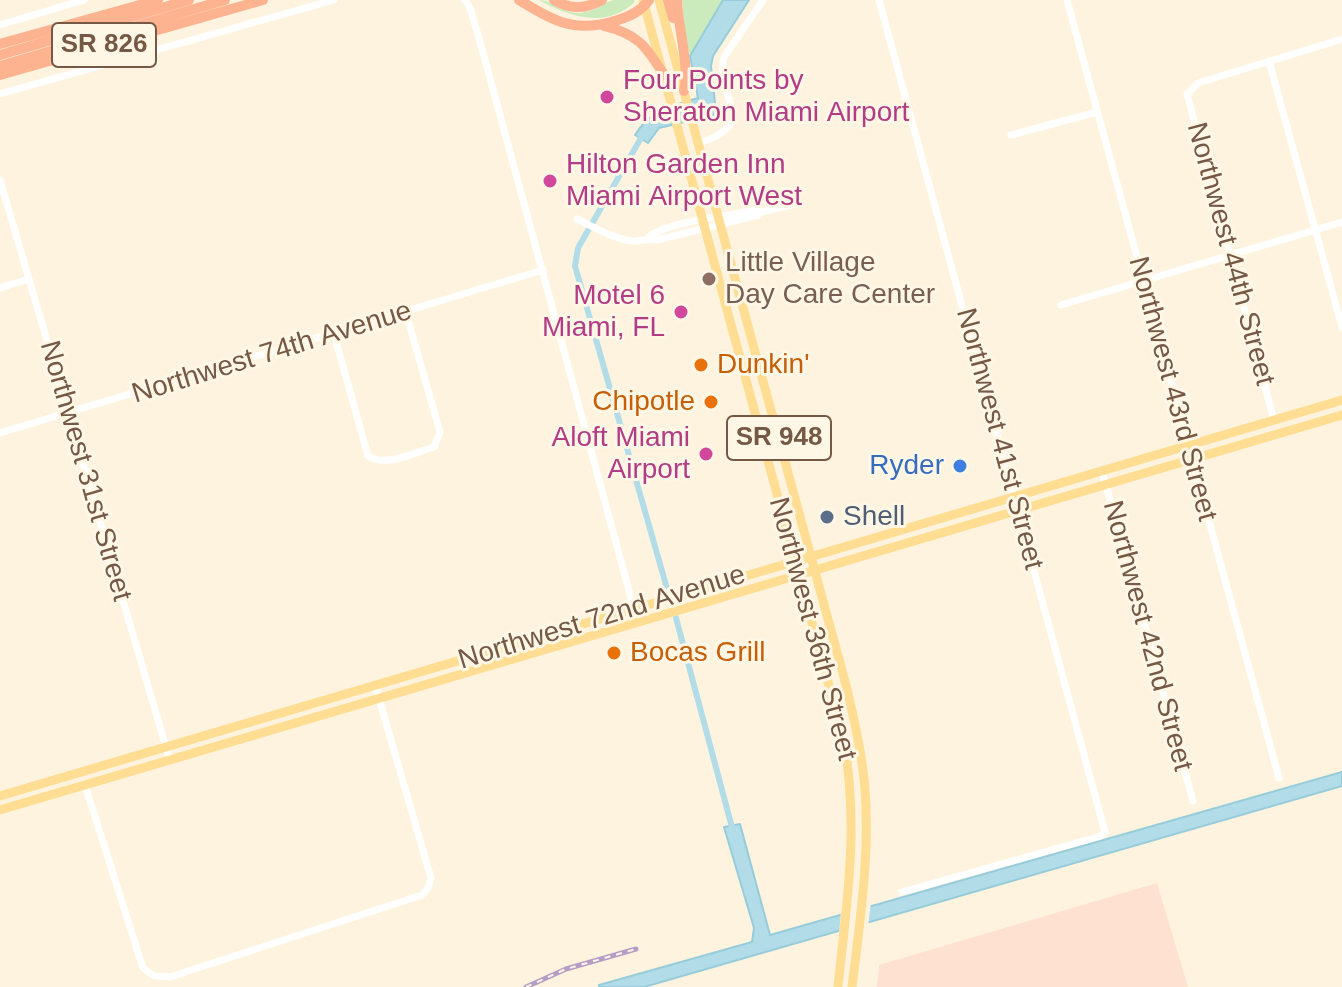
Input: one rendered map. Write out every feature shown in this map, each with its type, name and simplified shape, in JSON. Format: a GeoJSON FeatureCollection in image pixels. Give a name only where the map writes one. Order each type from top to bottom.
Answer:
{"type":"FeatureCollection","features":[{"type":"Feature","properties":{"kind":"highway","name":"SR 826"},"geometry":{"type":"LineString","coordinates":[[0,44],[158,0]]}},
{"type":"Feature","properties":{"kind":"highway"},"geometry":{"type":"LineString","coordinates":[[0,55],[189,0]]}},
{"type":"Feature","properties":{"kind":"highway"},"geometry":{"type":"LineString","coordinates":[[0,66],[225,0]]}},
{"type":"Feature","properties":{"kind":"highway","name":"SR 826"},"geometry":{"type":"LineString","coordinates":[[0,75],[263,0]]}},
{"type":"Feature","properties":{"kind":"highway"},"geometry":{"type":"LineString","coordinates":[[519,0],[568,25],[602,25],[627,32],[638,39],[664,75]]}},
{"type":"Feature","properties":{"kind":"highway"},"geometry":{"type":"LineString","coordinates":[[554,0],[581,8],[602,0]]}},
{"type":"Feature","properties":{"kind":"highway"},"geometry":{"type":"LineString","coordinates":[[668,0],[680,39]]}},
{"type":"Feature","properties":{"kind":"highway"},"geometry":{"type":"LineString","coordinates":[[677,0],[687,78],[684,91]]}},
{"type":"Feature","properties":{"kind":"highway"},"geometry":{"type":"LineString","coordinates":[[602,25],[635,13],[646,2]]}},
{"type":"Feature","properties":{"kind":"main road","name":"Northwest 36th Street"},"geometry":{"type":"LineString","coordinates":[[659,0],[846,685],[862,761],[866,828],[863,890],[852,987]]}},
{"type":"Feature","properties":{"kind":"main road","name":"Northwest 36th Street"},"geometry":{"type":"LineString","coordinates":[[646,2],[838,713],[848,766],[853,831],[838,987]]}},
{"type":"Feature","properties":{"kind":"main road"},"geometry":{"type":"LineString","coordinates":[[728,309],[742,305]]}},
{"type":"Feature","properties":{"kind":"main road","name":"Northwest 72nd Avenue"},"geometry":{"type":"LineString","coordinates":[[0,796],[1342,400]]}},
{"type":"Feature","properties":{"kind":"main road","name":"Northwest 72nd Avenue"},"geometry":{"type":"LineString","coordinates":[[0,810],[1342,415]]}},
{"type":"Feature","properties":{"kind":"main road"},"geometry":{"type":"LineString","coordinates":[[1274,420],[1282,429],[1289,431]]}},
{"type":"Feature","properties":{"kind":"main road"},"geometry":{"type":"LineString","coordinates":[[498,649],[502,663]]}},
{"type":"Feature","properties":{"kind":"main road"},"geometry":{"type":"LineString","coordinates":[[337,696],[351,708]]}},
{"type":"Feature","properties":{"kind":"street"},"geometry":{"type":"LineString","coordinates":[[0,25],[52,4],[84,0]]}},
{"type":"Feature","properties":{"kind":"street"},"geometry":{"type":"LineString","coordinates":[[0,94],[334,0]]}},
{"type":"Feature","properties":{"kind":"street"},"geometry":{"type":"LineString","coordinates":[[465,0],[470,8],[543,270],[634,609]]}},
{"type":"Feature","properties":{"kind":"street"},"geometry":{"type":"LineString","coordinates":[[698,143],[724,134],[731,125],[732,115],[722,66],[724,57],[763,0]]}},
{"type":"Feature","properties":{"kind":"street","name":"Northwest 41st Street"},"geometry":{"type":"LineString","coordinates":[[879,0],[1105,832],[1101,836],[902,892]]}},
{"type":"Feature","properties":{"kind":"street","name":"Northwest 43rd Street"},"geometry":{"type":"LineString","coordinates":[[1067,0],[1279,778]]}},
{"type":"Feature","properties":{"kind":"street"},"geometry":{"type":"LineString","coordinates":[[1342,39],[1269,61],[1342,327]]}},
{"type":"Feature","properties":{"kind":"street","name":"Northwest 44th Street"},"geometry":{"type":"LineString","coordinates":[[1269,61],[1198,83],[1187,94],[1274,420]]}},
{"type":"Feature","properties":{"kind":"street"},"geometry":{"type":"LineString","coordinates":[[1011,135],[1097,112]]}},
{"type":"Feature","properties":{"kind":"street","name":"Northwest 31st Street"},"geometry":{"type":"LineString","coordinates":[[0,180],[170,761]]}},
{"type":"Feature","properties":{"kind":"street"},"geometry":{"type":"LineString","coordinates":[[580,220],[609,235],[634,242],[648,238],[657,240],[706,224],[758,215],[796,204]]}},
{"type":"Feature","properties":{"kind":"street"},"geometry":{"type":"LineString","coordinates":[[1061,305],[1342,222]]}},
{"type":"Feature","properties":{"kind":"street","name":"Northwest 74th Avenue"},"geometry":{"type":"LineString","coordinates":[[0,433],[543,270]]}},
{"type":"Feature","properties":{"kind":"street"},"geometry":{"type":"LineString","coordinates":[[0,288],[29,279]]}},
{"type":"Feature","properties":{"kind":"street"},"geometry":{"type":"LineString","coordinates":[[334,334],[368,456],[383,462],[434,447],[439,440],[440,432],[406,313]]}},
{"type":"Feature","properties":{"kind":"street","name":"Northwest 42nd Street"},"geometry":{"type":"LineString","coordinates":[[1102,471],[1193,801]]}},
{"type":"Feature","properties":{"kind":"street"},"geometry":{"type":"LineString","coordinates":[[85,785],[143,968],[154,976],[170,977],[422,895],[431,878],[375,685]]}},
{"type":"Feature","properties":{"kind":"shaded area"},"geometry":{"type":"Polygon","coordinates":[[[1157,883],[1188,987],[877,987],[879,965],[1157,883]]]}},
{"type":"Feature","properties":{"kind":"green space"},"geometry":{"type":"Polygon","coordinates":[[[539,0],[577,13],[614,0],[635,2],[612,15],[587,18],[563,11],[539,0]]]}},
{"type":"Feature","properties":{"kind":"green space"},"geometry":{"type":"Polygon","coordinates":[[[682,0],[723,0],[690,56],[685,32],[682,0]]]}},
{"type":"Feature","properties":{"kind":"water"},"geometry":{"type":"Polygon","coordinates":[[[723,0],[749,0],[713,56],[711,66],[716,112],[659,128],[648,143],[635,135],[648,120],[662,110],[698,98],[690,56],[723,0]]]}},
{"type":"Feature","properties":{"kind":"water"},"geometry":{"type":"Polygon","coordinates":[[[1342,772],[1342,786],[644,987],[599,987],[752,942],[754,928],[724,827],[740,824],[770,935],[1342,772]]]}},
{"type":"Feature","properties":{"kind":"pier"},"geometry":{"type":"Polygon","coordinates":[[[871,902],[868,927],[839,935],[841,911],[871,902]]]}},
{"type":"Feature","properties":{"kind":"waterway"},"geometry":{"type":"LineString","coordinates":[[645,131],[578,248],[575,266],[668,592]]}},
{"type":"Feature","properties":{"kind":"waterway"},"geometry":{"type":"LineString","coordinates":[[676,618],[733,831]]}},
{"type":"Feature","properties":{"kind":"railway"},"geometry":{"type":"LineString","coordinates":[[526,987],[566,969],[636,949]]}},
{"type":"Feature","properties":{"kind":"place","name":"Four Points by Sheraton Miami Airport"},"geometry":{"type":"Point","coordinates":[607,97]}},
{"type":"Feature","properties":{"kind":"place","name":"Hilton Garden Inn Miami Airport West"},"geometry":{"type":"Point","coordinates":[550,181]}},
{"type":"Feature","properties":{"kind":"place","name":"Little Village Day Care Center"},"geometry":{"type":"Point","coordinates":[709,279]}},
{"type":"Feature","properties":{"kind":"place","name":"Motel 6 Miami, FL"},"geometry":{"type":"Point","coordinates":[681,312]}},
{"type":"Feature","properties":{"kind":"place","name":"Dunkin'"},"geometry":{"type":"Point","coordinates":[701,365]}},
{"type":"Feature","properties":{"kind":"place","name":"Chipotle"},"geometry":{"type":"Point","coordinates":[711,402]}},
{"type":"Feature","properties":{"kind":"place","name":"Aloft Miami Airport"},"geometry":{"type":"Point","coordinates":[706,454]}},
{"type":"Feature","properties":{"kind":"place","name":"Ryder"},"geometry":{"type":"Point","coordinates":[960,466]}},
{"type":"Feature","properties":{"kind":"place","name":"Shell"},"geometry":{"type":"Point","coordinates":[827,517]}},
{"type":"Feature","properties":{"kind":"place","name":"Bocas Grill"},"geometry":{"type":"Point","coordinates":[614,653]}}]}
